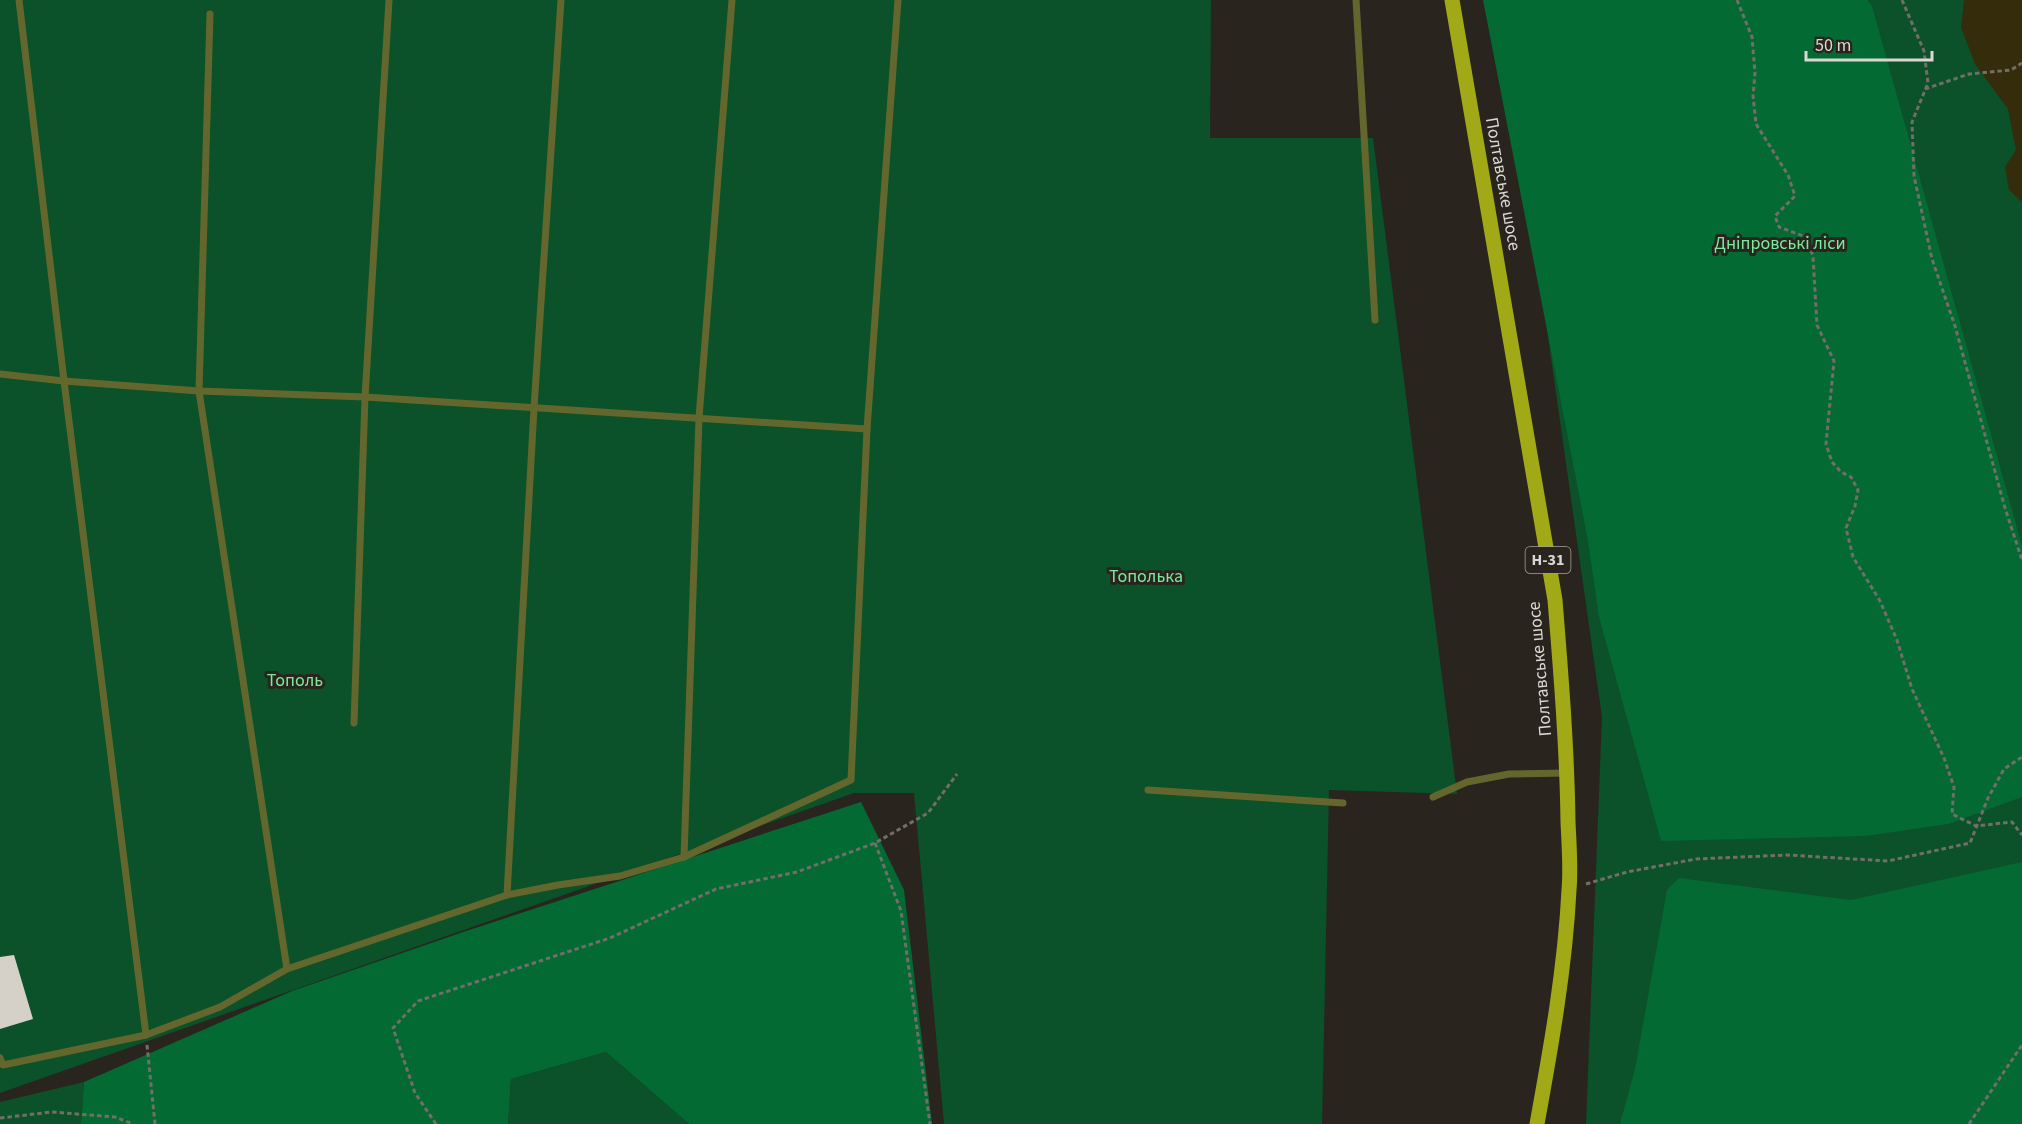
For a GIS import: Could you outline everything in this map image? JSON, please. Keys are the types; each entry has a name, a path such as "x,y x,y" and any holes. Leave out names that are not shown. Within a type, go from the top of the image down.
{"main road":[{"name":"Полтавське шосе","path":"1452,0 1555,600 1563,687 1568,773 1570,889 1556,1015 1537,1124"}],"lane":[{"path":"19,0 146,1035"},
{"path":"354,723 365,397 388,0"},
{"path":"507,895 534,408 561,0"},
{"path":"684,857 699,418 732,0"},
{"path":"0,1058 3,1065 146,1035 220,1007 287,969 507,895 620,876 684,857 852,780 867,429 898,0"},
{"path":"1356,0 1374,320"},
{"path":"210,14 199,391 287,969"},
{"path":"0,374 199,391 365,397 867,429"},
{"path":"1433,796 1467,782 1509,774 1568,773"},
{"path":"1148,790 1343,802"}],"path":[{"path":"1737,0 1752,37 1756,124 1788,175 1795,196 1775,216 1779,227 1806,237 1813,256 1817,325 1834,362 1826,444 1832,462 1841,472 1851,477 1858,490 1855,506 1846,528 1853,557 1880,601 1897,640 1912,688 1944,758 1954,787 1952,814 1976,826 2012,822 2022,835"},
{"path":"1902,0 1924,51 1928,82 1912,122 1914,176 1932,259 1955,326 2005,508 2022,560"},
{"path":"1925,89 1969,74 2011,70 2022,63"},
{"path":"1570,889 1627,872 1696,859 1787,855 1888,861 1970,843 1988,798 2004,769 2022,757"},
{"path":"436,1124 415,1093 393,1028 418,1001 610,938 716,889 797,872 875,843 928,813 957,774"},
{"path":"875,843 901,911 930,1124"},
{"path":"146,1035 155,1124"},
{"path":"1969,1124 2022,1045"},
{"path":"0,1119 52,1112 115,1117 133,1124"}],"green space":[{"path":"0,0 1211,0 1210,138 1373,138 1457,794 1329,790 1322,1124 944,1124 914,793 854,793 0,1093"},
{"name":"Дніпровські ліси","path":"1483,0 1867,0 1872,6 2022,546 2022,797 1948,824 1866,836 1661,841 1599,617 1588,541"},
{"name":"Дніпровські ліси","path":"1496,0 2022,0 2022,1124 1586,1124 1602,717 1534,238"},
{"path":"861,802 904,890 932,1124 689,1124 606,1052 511,1079 508,1124 81,1124 84,1082 292,991 466,931"},
{"path":"2022,862 2022,1124 1620,1124 1635,1069 1667,890 1679,878 1851,900"},
{"path":"606,1052 689,1124 508,1124 511,1079"},
{"path":"84,1082 81,1124 0,1124 0,1102"}],"sand":[{"path":"1964,0 2022,0 2022,202 2009,190 2005,167 2016,150 2008,109 1975,64 1961,27"}],"building":[{"path":"14,955 33,1019 0,1029 0,957"}],"park label":[{"name":"Тополька","path":"1146,576"},
{"name":"Тополь","path":"295,680"}]}
